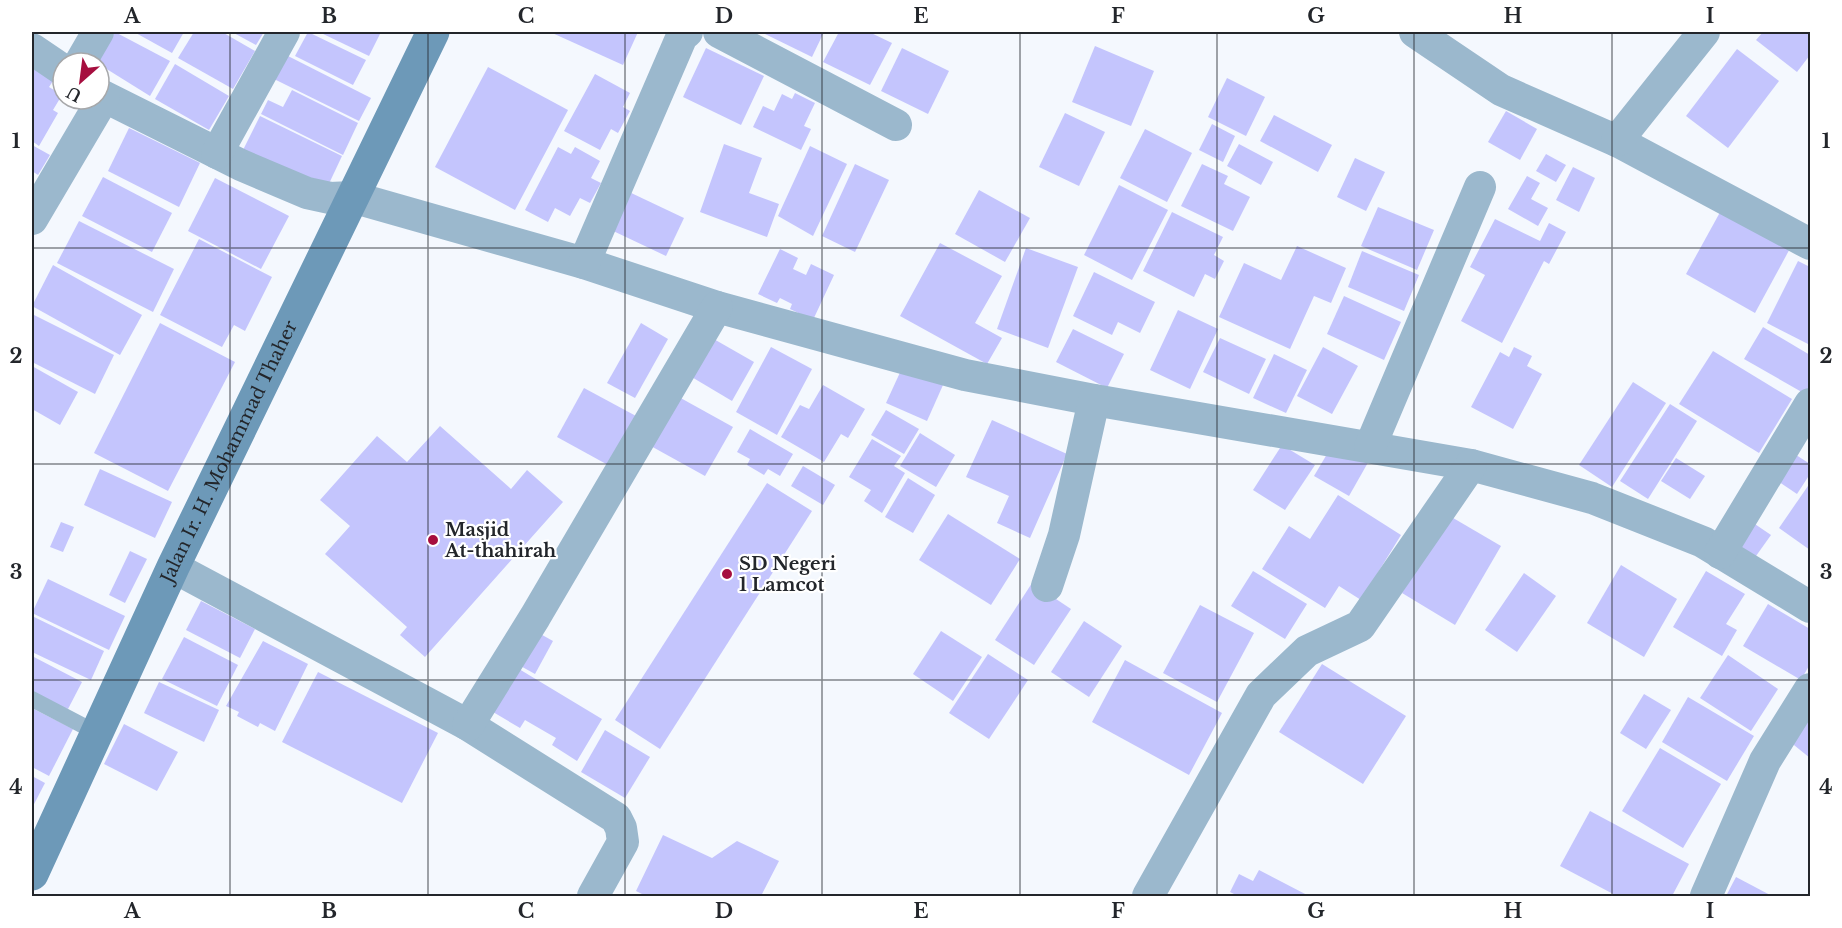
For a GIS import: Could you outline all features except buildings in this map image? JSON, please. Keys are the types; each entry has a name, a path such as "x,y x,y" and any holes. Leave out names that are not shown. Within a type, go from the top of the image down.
{"main road":[{"name":"Jalan Ir. H. Mohammad Thaher","path":"32,874 173,567 433,32"}],"street":[{"path":"87,51 98,32"},
{"path":"217,153 284,32"},
{"path":"584,263 682,36 687,32"},
{"path":"719,32 896,125"},
{"path":"1414,32 1502,90 1617,141 1810,244"},
{"path":"1617,141 1704,32"},
{"path":"32,49 51,62"},
{"path":"111,101 217,153 307,193 330,198 352,197 584,263 717,307 965,375 1094,400 1471,465 1592,498 1703,542 1810,607"},
{"path":"32,219 93,111"},
{"path":"1370,447 1480,187"},
{"path":"468,725 536,617 717,307"},
{"path":"1047,586 1064,535 1094,400"},
{"path":"1720,553 1810,404"},
{"path":"1148,897 1262,695 1307,651 1360,626 1471,465"},
{"path":"173,567 468,725 616,818 621,828 623,842 593,897"},
{"path":"1707,897 1764,761 1810,689"}],"lane":[{"path":"32,699 97,733"}],"place":[{"name":"Masjid At-thahirah","path":"433,540"},
{"name":"SD Negeri 1 Lamcot","path":"727,574"}]}
